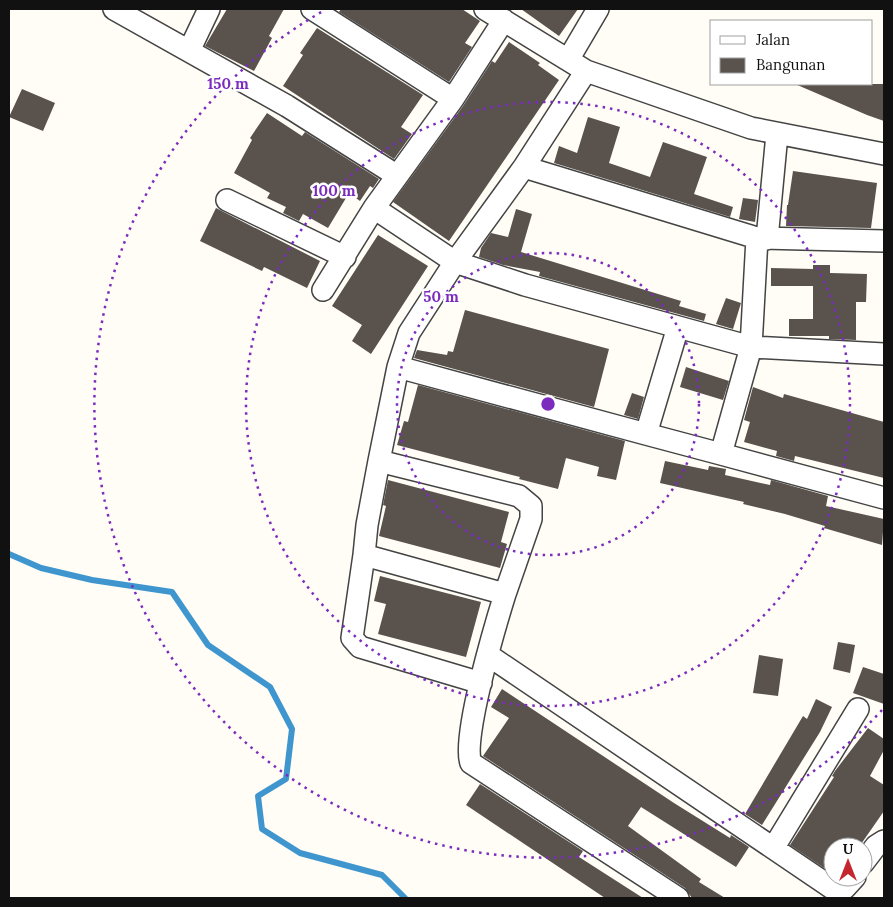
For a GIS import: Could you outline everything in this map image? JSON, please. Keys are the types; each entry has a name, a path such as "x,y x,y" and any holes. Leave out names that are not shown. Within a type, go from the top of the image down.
{"street":[{"path":"114,9 287,106 396,174"},
{"path":"189,51 209,9"},
{"path":"312,9 453,99"},
{"path":"481,683 360,647 353,642 367,526 398,367 402,352 415,322 455,262 524,167 577,66 598,9"},
{"path":"324,290 396,174 453,99 493,12 577,66 751,128 884,154"},
{"path":"721,454 751,348 762,238 777,134"},
{"path":"524,167 762,238 884,241"},
{"path":"227,200 345,257"},
{"path":"374,208 455,262 525,285 751,348 884,354"},
{"path":"646,434 678,327"},
{"path":"398,367 884,498"},
{"path":"379,461 519,496 531,506 531,519 505,594 481,683 468,746 469,759 474,767 678,898"},
{"path":"364,554 505,594"},
{"path":"488,655 823,882"},
{"path":"774,847 858,709"},
{"path":"873,850 884,841"},
{"path":"831,887 835,890 846,887"}],"building":[{"path":"227,9 284,9 269,36 272,38 254,71 205,46"},
{"path":"341,9 462,9 480,21 465,43 472,47 449,82 339,12"},
{"path":"521,9 578,9 559,36"},
{"path":"317,28 423,95 401,127 412,134 394,159 283,86 303,55 300,53"},
{"path":"509,42 540,63 538,65 559,80 449,241 393,202 463,106 492,61 495,63"},
{"path":"884,84 884,121 797,85"},
{"path":"22,89 55,103 43,131 9,117"},
{"path":"267,113 302,136 305,132 379,179 373,188 370,186 360,201 349,193 328,228 303,214 299,221 283,213 286,207 267,198 270,193 234,173 252,140 250,138"},
{"path":"588,117 620,127 609,163 650,177 663,142 707,157 694,194 733,207 730,217 554,163 559,146 577,153"},
{"path":"793,171 877,183 871,228 786,226 787,205"},
{"path":"743,198 758,200 755,222 739,219"},
{"path":"216,208 320,261 307,288 264,267 262,271 200,241"},
{"path":"516,209 532,214 521,252 681,301 679,306 706,314 704,321 539,276 540,272 503,265 479,257 481,248 491,233 508,237"},
{"path":"378,235 428,266 371,354 352,341 362,325 332,306"},
{"path":"813,265 830,265 830,273 867,274 866,302 856,302 856,340 829,339 829,336 789,336 789,319 813,319 813,286 771,286 771,268 813,269"},
{"path":"726,298 741,303 733,329 716,324"},
{"path":"465,310 609,349 594,407 414,358 417,350 447,355 448,351 453,352"},
{"path":"686,367 729,381 723,400 680,387"},
{"path":"418,385 625,441 616,480 597,476 599,467 566,458 558,489 519,479 520,477 397,445 404,421 408,422"},
{"path":"753,387 783,398 784,394 884,422 884,478 795,456 794,461 776,456 777,451 744,442 750,422 744,420"},
{"path":"632,393 644,397 638,419 624,415"},
{"path":"665,461 708,470 709,466 726,469 725,475 770,485 771,480 828,496 826,506 884,519 882,545 785,514 743,504 744,502 660,483"},
{"path":"388,480 509,512 501,542 507,544 500,568 379,536 386,506 383,505"},
{"path":"380,576 481,602 466,657 378,634 386,604 374,601"},
{"path":"838,642 855,645 850,673 833,669"},
{"path":"759,655 783,659 778,696 753,693"},
{"path":"863,667 884,674 884,704 853,693"},
{"path":"502,689 674,803 730,838 731,835 749,847 736,867 641,807 628,826 701,879 699,882 725,898 692,898 685,888 483,756 509,718 491,707"},
{"path":"816,699 832,707 820,732 762,825 745,814 803,716 807,719"},
{"path":"868,728 884,739 884,750 870,776 884,785 884,811 866,837 823,837 823,867 790,845 834,777 832,776"},
{"path":"480,784 583,851 579,857 643,898 605,898 466,805"}],"waterway":[{"path":"9,554 41,568 92,580 172,592 208,645 270,687 292,729 286,779 258,796 262,829 300,853 382,875 405,898"}]}
